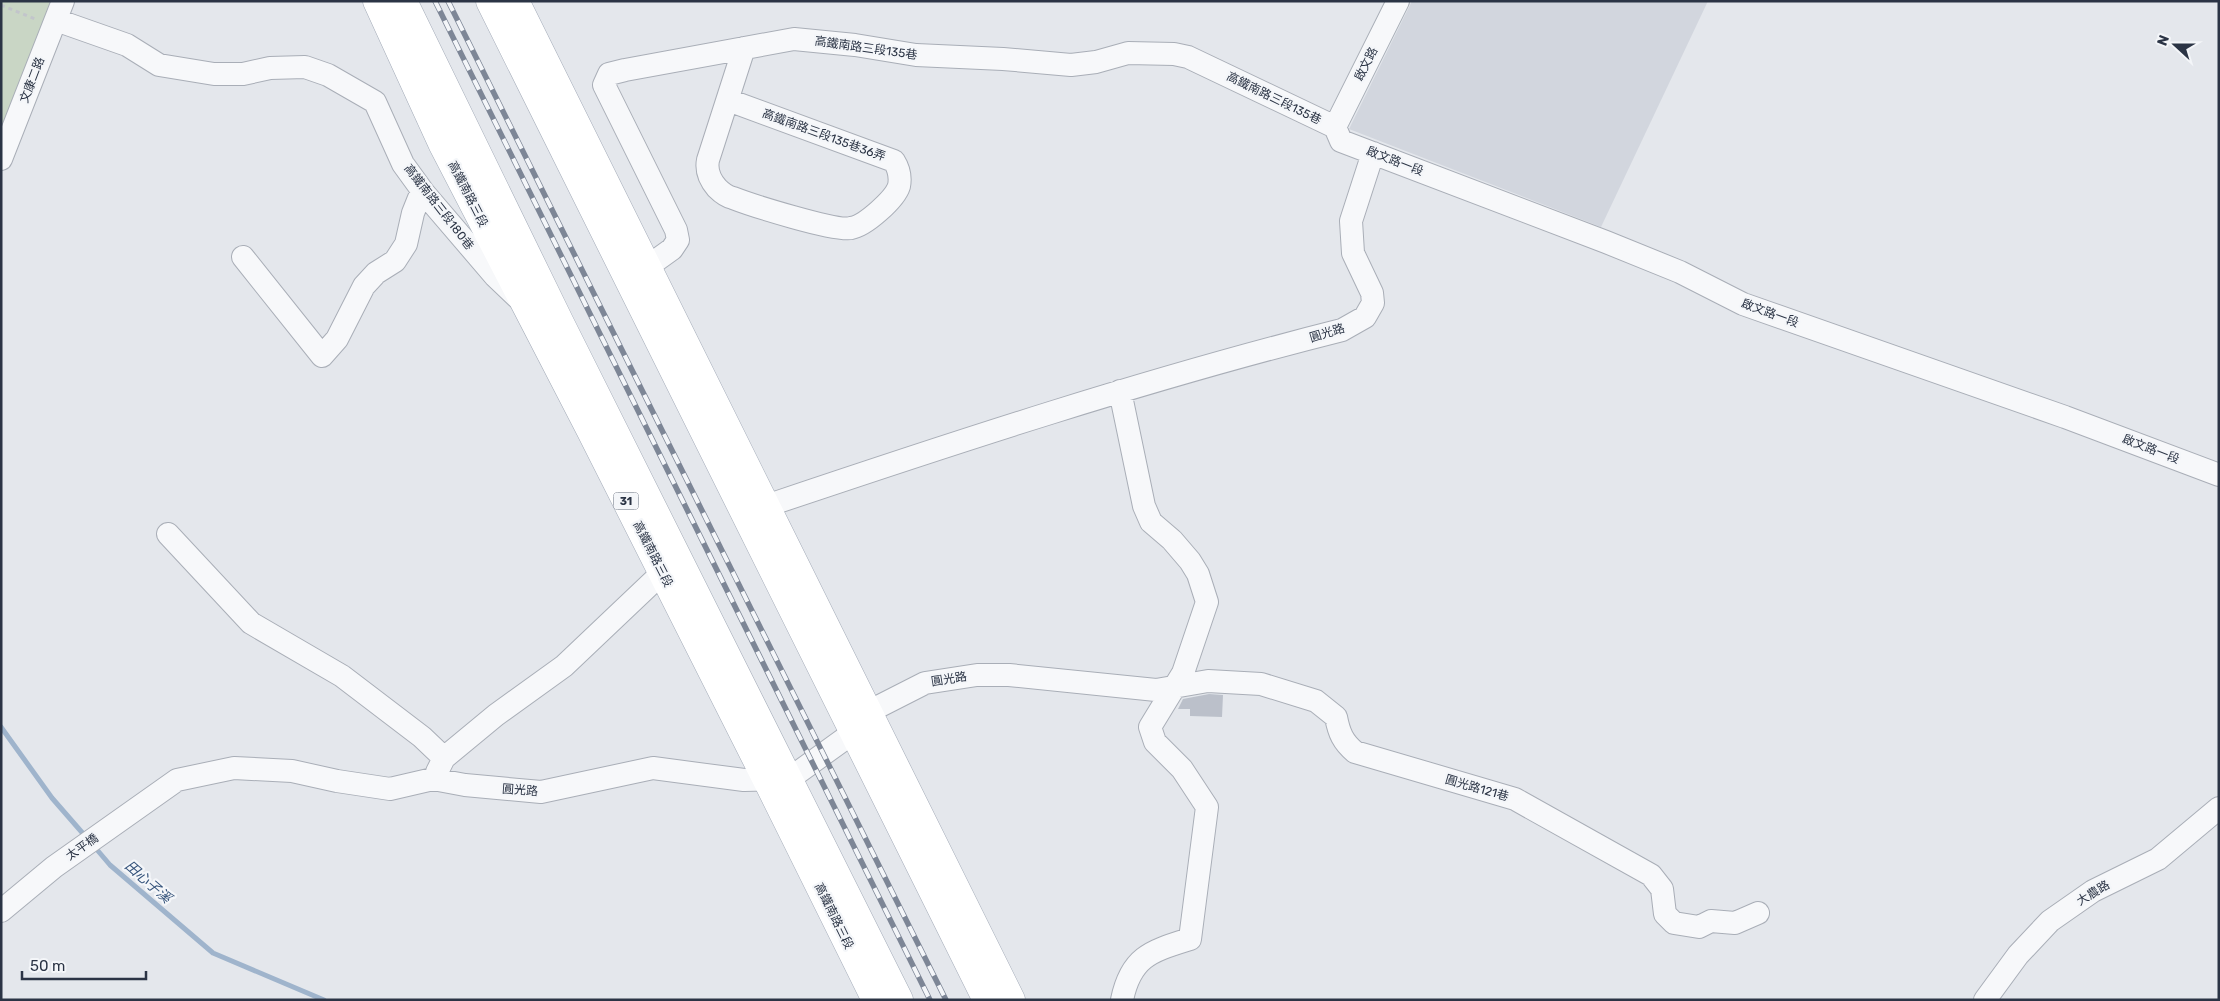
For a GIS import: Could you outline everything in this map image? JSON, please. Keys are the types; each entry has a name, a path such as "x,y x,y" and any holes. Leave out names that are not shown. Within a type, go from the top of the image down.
{"main road":[{"name":"高鐵南路三段","path":"377,1 442,143 662,573 899,1000"},
{"name":"高鐵南路三段","path":"403,1 559,321 778,779 876,1000"},
{"path":"490,1 666,354 1011,1000"},
{"path":"515,1 766,506 987,1000"},
{"path":"647,267 666,354"},
{"path":"559,321 591,431"}],"street":[{"name":"啟文路","path":"1335,127 1398,1"},
{"name":"高鐵南路三段180巷","path":"51,13 127,46 158,65 214,74 243,74 270,68 305,67 328,75 375,102 403,164 424,193 495,276 527,306"},
{"name":"文康二路","path":"1,159 51,13"},
{"name":"高鐵南路三段135巷","path":"647,267 672,249 678,240 676,230 604,85 609,74 794,39 916,55 1003,59 1071,65 1096,62 1128,54 1174,54 1188,56 1335,127"},
{"name":"高鐵南路三段135巷36弄","path":"728,100 894,161 900,172 898,187 888,202 871,217 851,228 826,226 731,198 717,188 706,169 744,48"},
{"name":"啟文路一段","path":"1335,127 1341,141 1680,272 1743,304 2065,417 2219,475"},
{"name":"圓光路","path":"766,506 1006,426 1120,391 1232,358 1342,330 1365,317 1373,303 1372,293 1353,253 1351,221 1373,153"},
{"path":"243,258 322,356 337,339 364,286 376,273 395,261 406,244 412,213 419,198 424,193"},
{"path":"1120,391 1144,506 1151,522 1172,540 1190,561 1198,574 1207,602 1189,660 1150,728 1155,742 1182,769 1207,808 1190,939 1153,951 1146,957 1133,971 1125,986 1122,1000"},
{"path":"168,534 251,623 342,676 422,737 444,758"},
{"path":"434,779 444,758 496,715 564,666 662,573"},
{"name":"圓光路","path":"110,828 176,780 234,768 292,770 337,781 390,789 434,779 465,785 541,792 653,768 744,780 778,779 861,722 925,683 977,675 1009,675 1156,690 1174,686"},
{"name":"圓光路121巷","path":"1174,686 1208,681 1261,684 1316,701 1336,718 1338,732 1345,744 1356,752 1515,799 1651,875 1662,889 1665,914 1674,923 1699,927 1711,921 1735,923 1758,913"},
{"name":"大農路","path":"1986,1000 2018,955 2050,921 2093,891 2158,859 2219,808"},
{"name":"太平橋","path":"1,911 54,867 110,828"}],"path":[{"path":"1,5 51,13"}],"shaded area":[{"path":"1412,1 1708,1 1601,227 1349,129"}],"green space":[{"path":"1,1 55,1 1,134"}],"building":[{"path":"1209,694 1223,695 1222,717 1190,716 1190,709 1178,709 1183,699"}],"waterway":[{"name":"田心子溪","path":"1,727 52,798 86,837"},
{"name":"田心子溪","path":"93,845 110,865 213,953 324,1000"}],"railway":[{"path":"435,1 930,1000"},
{"path":"448,1 946,1000"}]}
